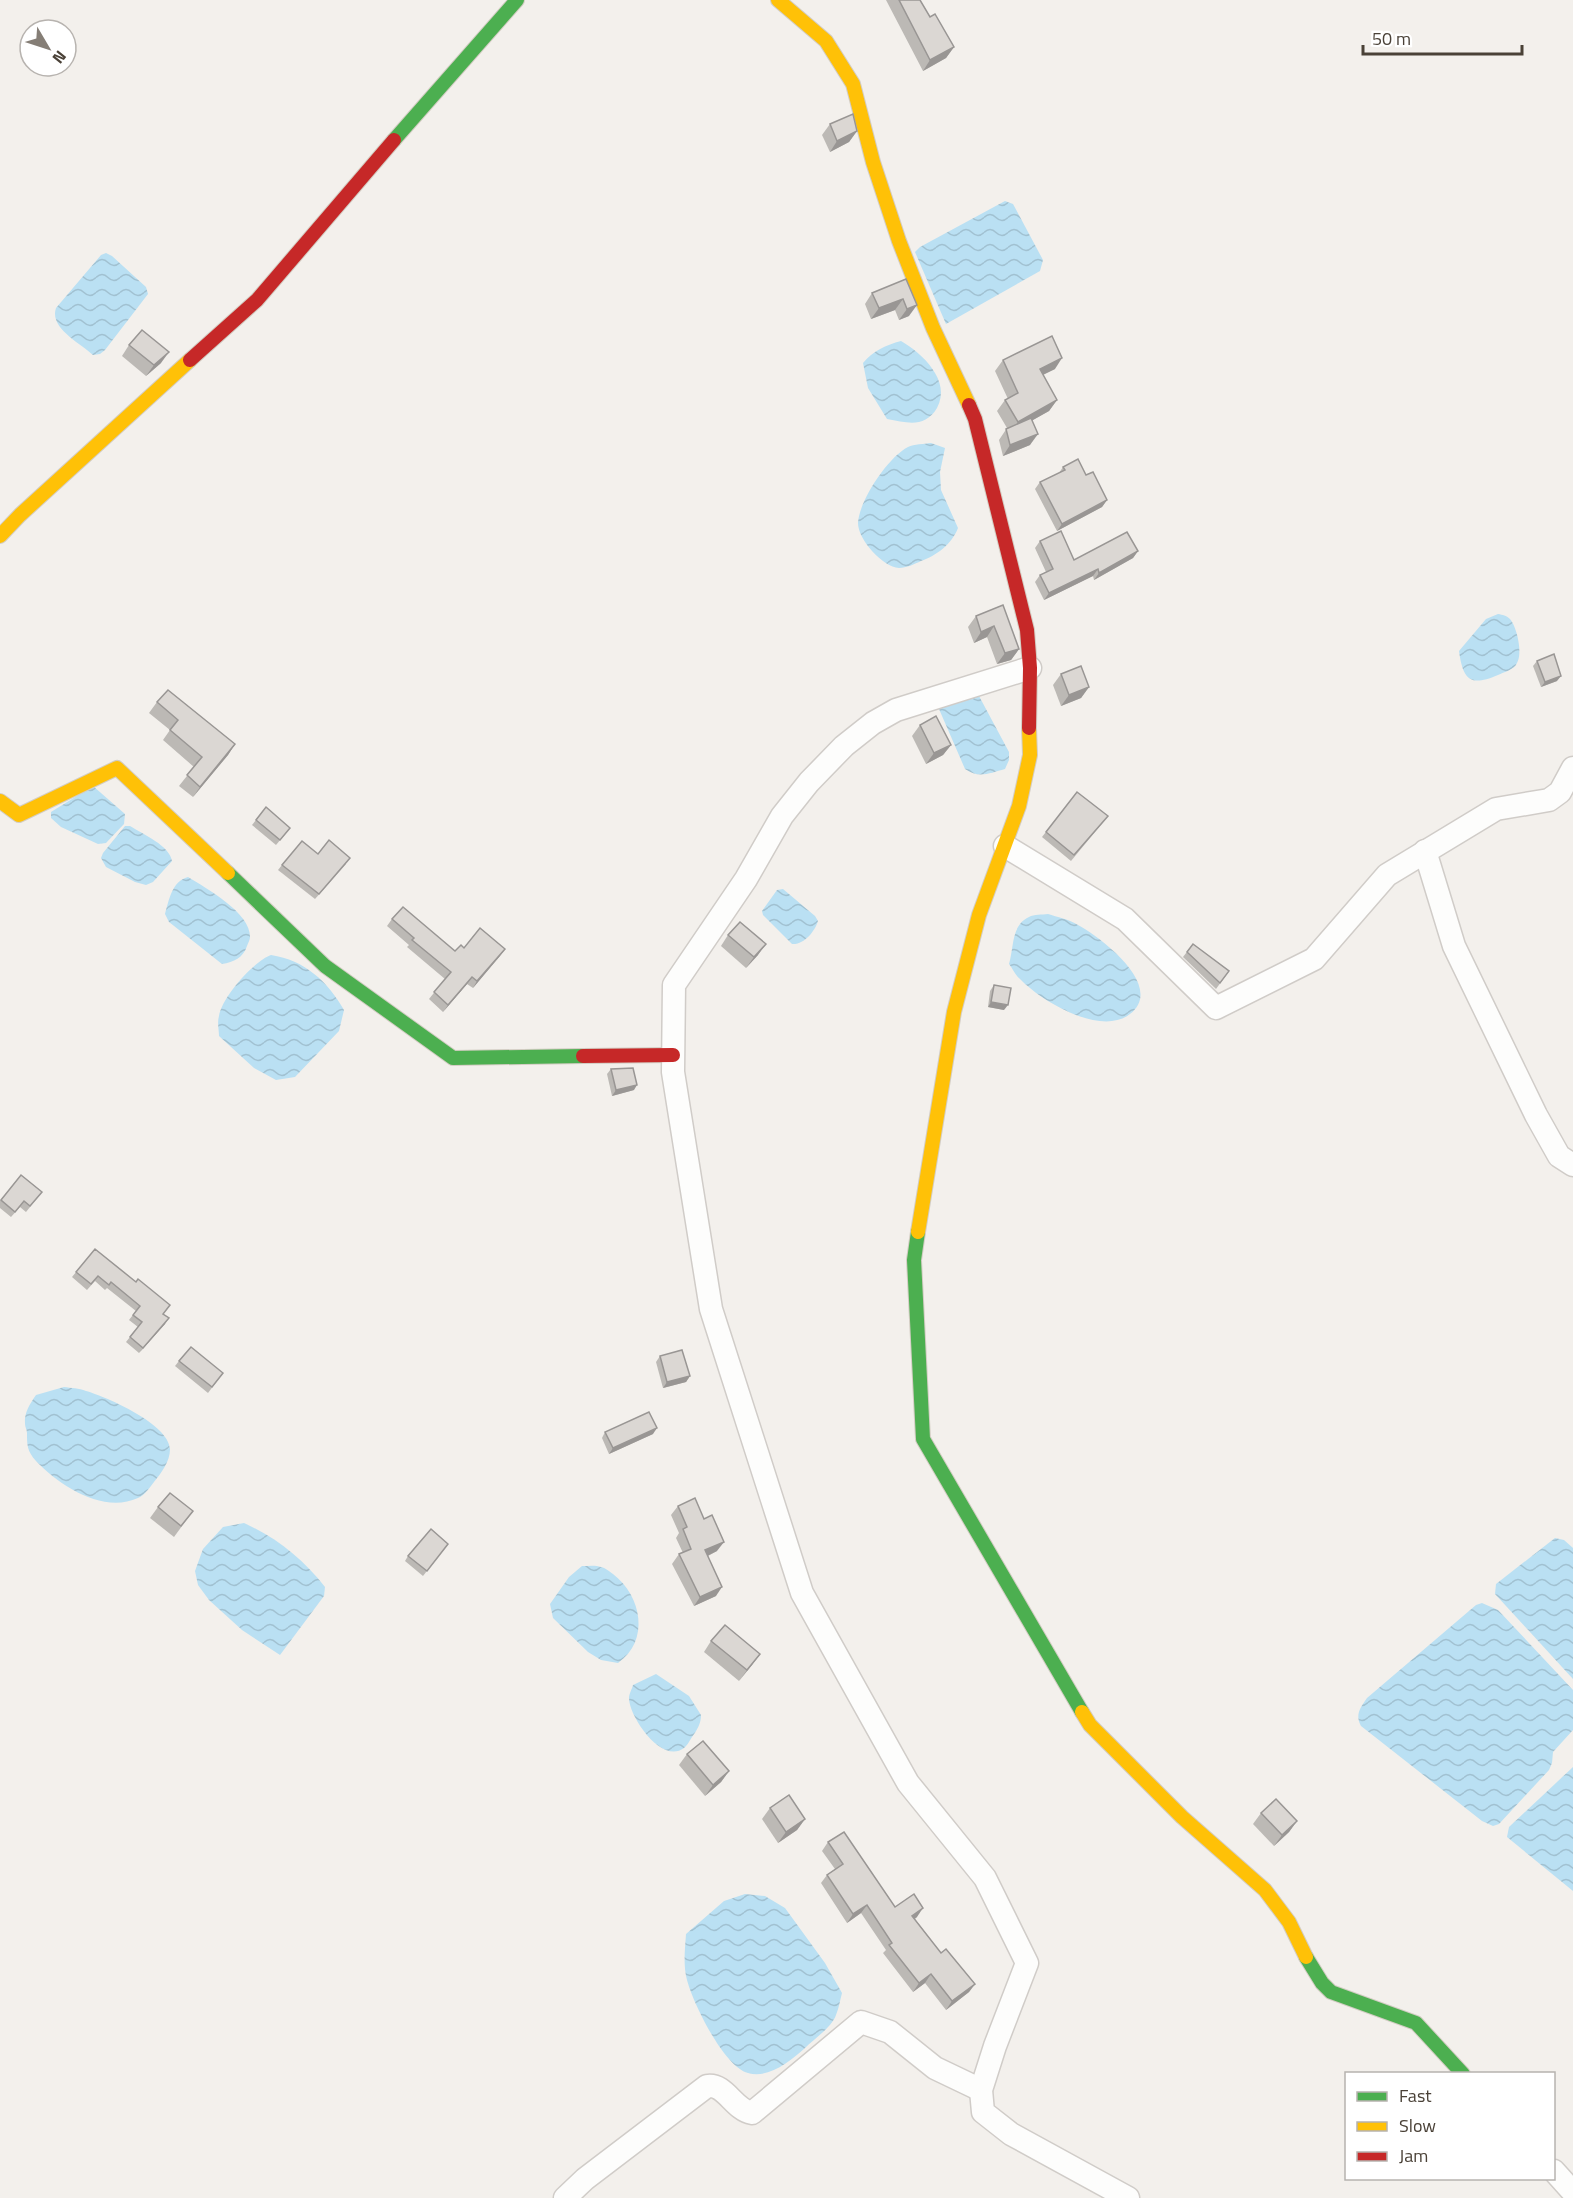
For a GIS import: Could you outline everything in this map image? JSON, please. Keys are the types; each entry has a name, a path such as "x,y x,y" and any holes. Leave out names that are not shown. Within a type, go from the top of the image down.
{"street":[{"path":"0,536 20,515 257,300 460,63 517,0"},
{"path":"778,0 826,41 853,84 873,162 899,241 933,328 975,419 1027,630 1030,668 1030,755 1019,806 979,915 954,1012 914,1260 923,1439 1090,1725 1182,1817 1265,1890 1289,1922 1305,1956 1322,1983 1331,1992 1416,2023 1462,2072"},
{"path":"1030,668 896,710 873,723 844,746 809,782 782,816 747,879 674,985 673,1072 711,1309 802,1593 908,1783 985,1878 1027,1963 995,2046 981,2090 983,2112 1011,2134 1128,2198"},
{"path":"0,801 19,815 117,768 325,966 453,1058 673,1056"},
{"path":"1005,846 1125,919 1216,1008 1314,959 1387,875 1496,809 1549,800 1560,792 1573,768"},
{"path":"1425,851 1454,945 1536,1115 1559,1155 1573,1165"},
{"path":"566,2198 585,2179 707,2086 719,2088 742,2110 752,2113 861,2022 890,2032 935,2068 981,2090"},
{"path":"1555,2172 1572,2191"}],"water":[{"path":"1005,201 1013,204 1043,260 1040,271 946,324 915,252 920,247"},
{"path":"106,253 146,287 148,294 105,350 93,355 61,328 55,315 56,308 101,255"},
{"path":"901,341 926,360 938,378 941,388 941,398 937,408 927,419 921,421 909,423 887,419 868,388 863,363 880,349"},
{"path":"931,443 945,448 940,472 941,490 958,528 943,549 907,567 899,568 879,558 867,544 859,530 860,514 863,503 876,481 900,452 908,447"},
{"path":"1498,614 1509,618 1513,623 1519,647 1519,659 1511,669 1488,679 1474,680 1466,675 1459,651 1486,619"},
{"path":"979,696 1009,752 1009,760 1005,769 975,774 965,769 939,705"},
{"path":"93,786 125,814 124,824 106,843 98,844 61,827 51,818 51,812"},
{"path":"125,826 130,826 155,841 166,850 172,861 153,882 146,885 106,867 101,858"},
{"path":"188,877 226,902 243,919 250,938 243,954 237,959 222,964 169,922 165,914 172,892 178,882"},
{"path":"783,889 818,921 808,937 796,944 792,944 763,915 762,911 777,890"},
{"path":"1048,914 1071,921 1088,931 1126,963 1140,990 1139,1003 1130,1014 1118,1020 1088,1019 1056,1006 1017,976 1009,964 1014,937 1019,925 1029,917"},
{"path":"271,955 305,967 331,990 344,1010 339,1031 295,1077 276,1080 254,1068 219,1036 218,1023 221,1008 232,990 256,964"},
{"path":"64,1387 83,1390 122,1405 149,1421 167,1440 170,1454 167,1463 141,1497 125,1502 111,1502 83,1495 57,1480 33,1457 28,1448 25,1425 28,1408 36,1395"},
{"path":"244,1523 289,1550 325,1587 324,1596 280,1655 242,1630 209,1600 198,1585 195,1571 203,1549 223,1527"},
{"path":"1555,1538 1564,1540 1573,1548 1573,1679 1495,1594 1496,1584"},
{"path":"582,1566 605,1568 623,1583 636,1606 638,1631 635,1643 618,1663 601,1660 588,1652 553,1618 550,1604 569,1577"},
{"path":"1482,1603 1498,1610 1573,1690 1573,1730 1553,1752 1549,1770 1499,1824 1493,1826 1482,1821 1361,1726 1358,1718 1360,1708 1367,1698 1476,1605"},
{"path":"656,1674 689,1696 701,1715 698,1727 687,1744 675,1752 657,1745 648,1736 630,1706 629,1696 633,1685"},
{"path":"1573,1767 1573,1891 1507,1837 1509,1827"},
{"path":"745,1894 765,1896 785,1908 825,1963 842,1993 834,2019 822,2033 779,2068 756,2074 739,2068 729,2059 711,2033 690,1990 685,1963 686,1934 724,1901"}],"building":[{"path":"899,0 920,0 930,17 935,14 954,47 930,60"},
{"path":"853,114 857,131 837,141 830,124"},
{"path":"906,279 917,305 907,309 903,299 879,308 872,293"},
{"path":"142,330 169,352 154,365 129,345"},
{"path":"1052,336 1062,358 1040,369 1057,400 1018,422 1005,400 1018,393 1003,360"},
{"path":"1031,418 1038,434 1010,445 1006,429"},
{"path":"1078,459 1086,475 1093,472 1107,500 1062,524 1040,482 1065,470 1063,467"},
{"path":"1061,531 1074,560 1127,532 1138,551 1099,573 1098,569 1049,593 1040,575 1053,569 1040,541"},
{"path":"1003,605 1019,649 1005,653 994,626 981,632 976,616"},
{"path":"1554,654 1561,676 1545,682 1537,661"},
{"path":"1081,666 1089,687 1069,695 1061,674"},
{"path":"168,690 235,744 200,787 187,775 202,757 170,730 178,720 157,702"},
{"path":"936,716 951,745 934,753 920,725"},
{"path":"1077,792 1108,816 1074,855 1046,832"},
{"path":"266,807 290,828 280,840 256,820"},
{"path":"329,840 350,858 319,894 282,865 302,841 318,854"},
{"path":"403,907 455,951 461,945 464,948 480,928 505,949 477,981 472,977 448,1005 434,992 451,972 412,940 414,938 392,919"},
{"path":"740,922 766,944 754,957 728,935"},
{"path":"1193,944 1229,971 1220,983 1187,952"},
{"path":"994,985 1011,988 1008,1005 991,1002"},
{"path":"633,1068 637,1085 616,1090 611,1069"},
{"path":"21,1175 42,1192 30,1206 24,1201 15,1212 1,1200"},
{"path":"95,1249 136,1282 138,1279 170,1305 163,1314 169,1318 143,1348 130,1337 142,1322 133,1315 140,1306 111,1282 109,1285 98,1276 91,1284 76,1272"},
{"path":"191,1347 223,1373 212,1387 179,1361"},
{"path":"682,1350 690,1376 667,1382 660,1356"},
{"path":"649,1412 657,1428 613,1448 605,1432"},
{"path":"170,1493 193,1511 181,1526 158,1507"},
{"path":"695,1498 704,1519 712,1515 724,1542 705,1550 722,1587 700,1597 679,1554 691,1549 683,1529 687,1527 678,1506"},
{"path":"431,1529 448,1544 427,1571 408,1556"},
{"path":"725,1625 760,1654 747,1670 711,1641"},
{"path":"703,1741 729,1771 713,1785 687,1754"},
{"path":"789,1795 805,1819 786,1832 770,1808"},
{"path":"1276,1799 1297,1821 1282,1835 1261,1813"},
{"path":"844,1832 895,1907 914,1894 923,1908 912,1916 941,1953 946,1949 975,1984 952,2001 931,1974 919,1983 889,1945 892,1943 867,1905 853,1914 827,1875 843,1864 828,1842"}],"traffic: fast":[{"path":"394,140 517,0"},
{"path":"228,873 325,966 453,1058 583,1056"},
{"path":"918,1232 914,1260 923,1439 1082,1712"},
{"path":"1306,1957 1322,1983 1331,1992 1416,2023 1461,2072"}],"traffic: slow":[{"path":"778,0 826,41 853,84 873,162 899,241 933,328 969,405"},
{"path":"0,536 20,515 190,360"},
{"path":"918,1232 954,1012 979,915 1019,806 1030,755 1029,728"},
{"path":"0,801 19,815 117,768 228,873"},
{"path":"1082,1712 1090,1725 1182,1817 1265,1890 1289,1922 1306,1957"}],"traffic: jam":[{"path":"190,360 257,300 394,140"},
{"path":"969,405 975,419 1027,630 1030,668 1029,728"},
{"path":"583,1056 673,1055"}]}
